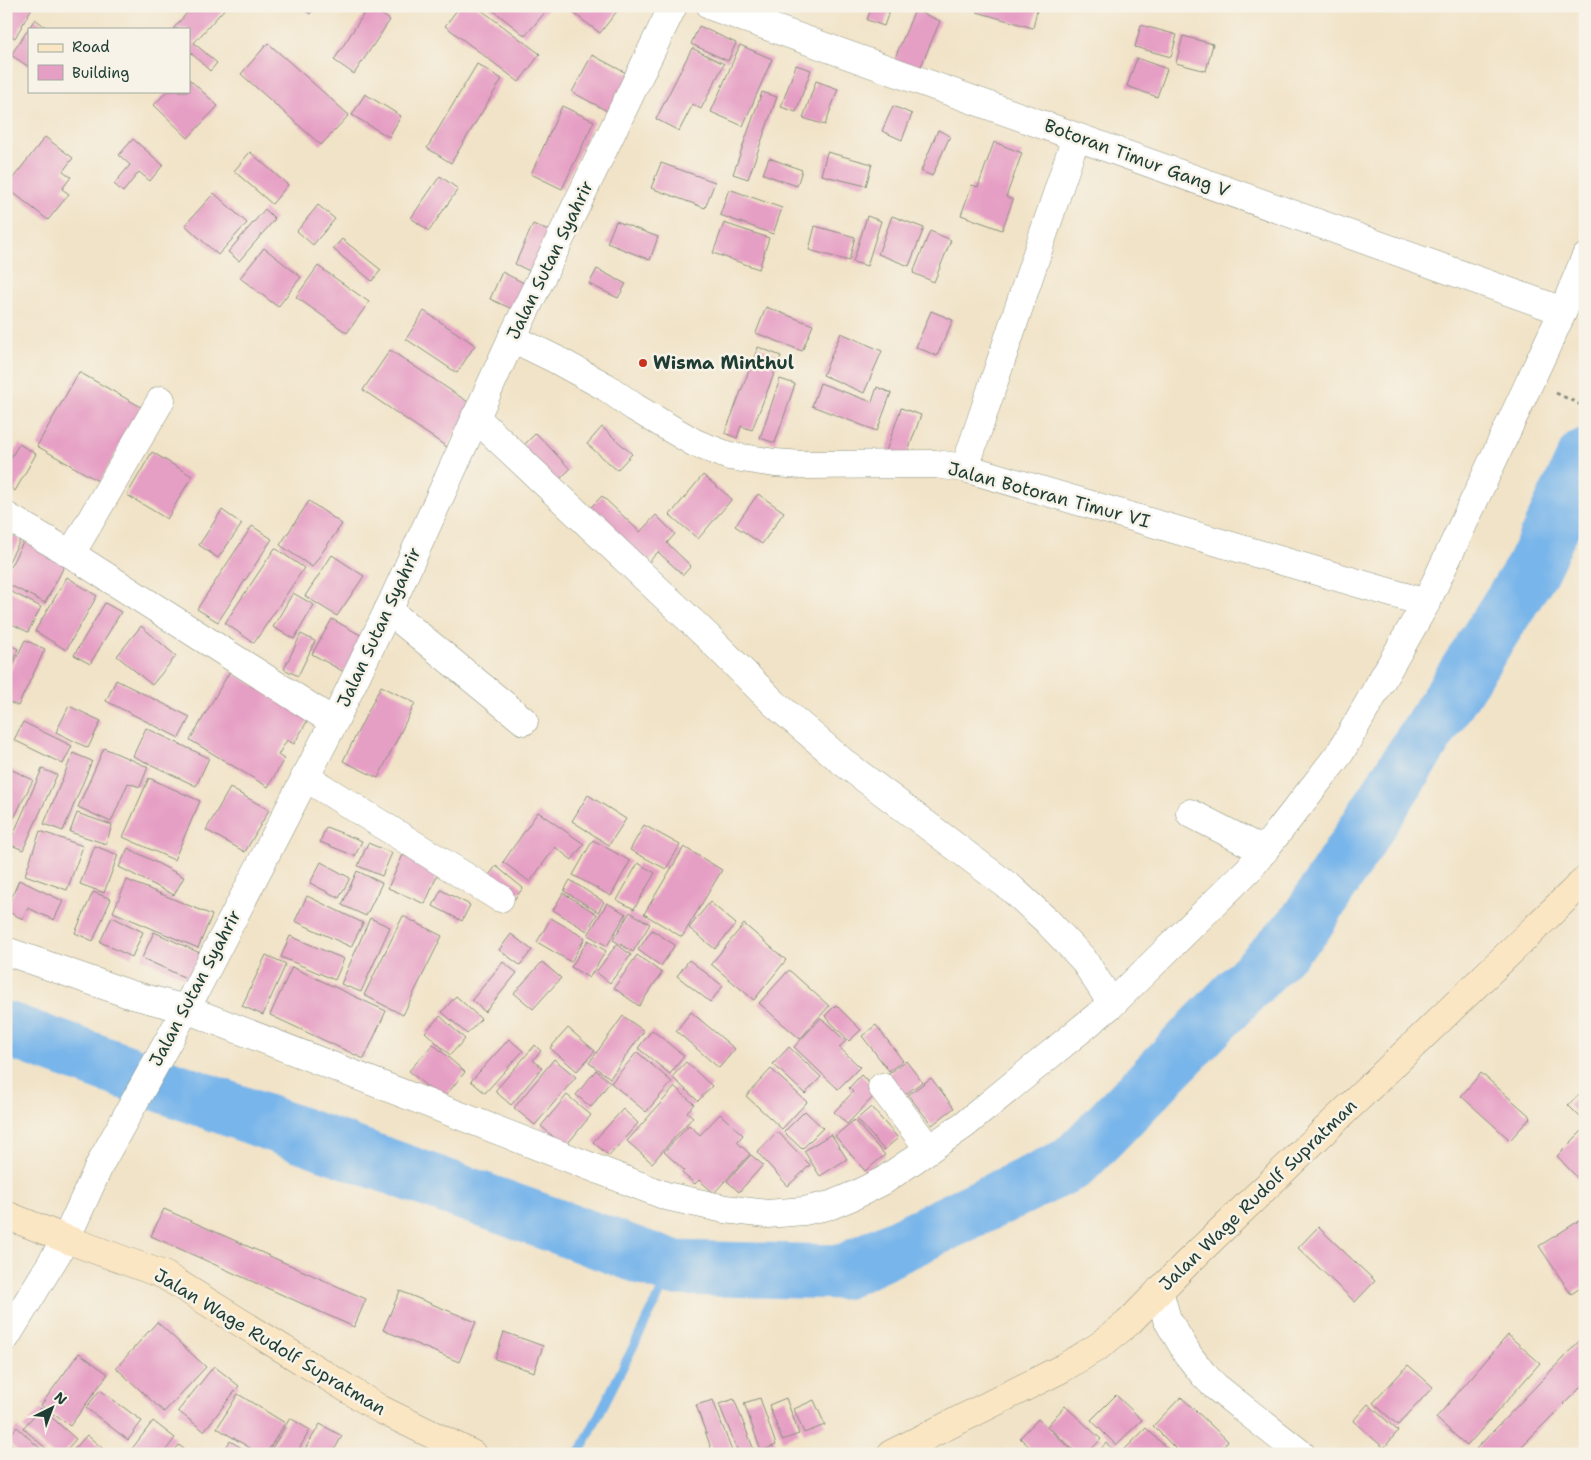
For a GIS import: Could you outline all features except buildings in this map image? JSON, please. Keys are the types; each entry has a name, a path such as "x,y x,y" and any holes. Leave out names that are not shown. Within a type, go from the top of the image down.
{"main road":[{"name":"Jalan Wage Rudolf Supratman","path":"897,1453 1063,1368 1092,1350 1128,1322 1585,880"},
{"name":"Jalan Wage Rudolf Supratman","path":"6,1215 164,1275 380,1409 472,1454"}],"street":[{"name":"Jalan Sutan Syahrir","path":"6,1337 66,1239 114,1137 183,1014 334,722 388,610 512,338 673,6"},
{"name":"Botoran Timur Gang V","path":"711,6 1563,311"},
{"path":"965,468 1076,137"},
{"path":"6,951 183,1014 666,1196 724,1209 766,1214 804,1211 831,1205 855,1195 883,1181 964,1125 1112,1004 1250,868 1340,754 1426,603 1563,311 1585,258"},
{"name":"Jalan Botoran Timur VI","path":"512,338 606,387 634,407 695,443 729,456 784,464 935,464 965,468 1426,603"},
{"path":"71,554 161,400"},
{"path":"475,417 700,630 774,703 843,762 1012,889 1047,921 1083,959 1112,1004"},
{"path":"6,516 71,554 334,722"},
{"path":"388,610 524,721"},
{"path":"305,777 500,898"},
{"path":"1190,813 1264,851"},
{"path":"882,1087 929,1149"},
{"path":"1159,1291 1167,1319 1202,1374 1301,1454"}],"path":[{"path":"1569,399 1585,407"}],"waterway":[{"path":"6,1029 673,1268 843,1272 1073,1163 1304,926 1532,569 1585,456"},
{"path":"579,1454 673,1268"}],"place":[{"name":"Wisma Minthul","path":"643,363"}]}
